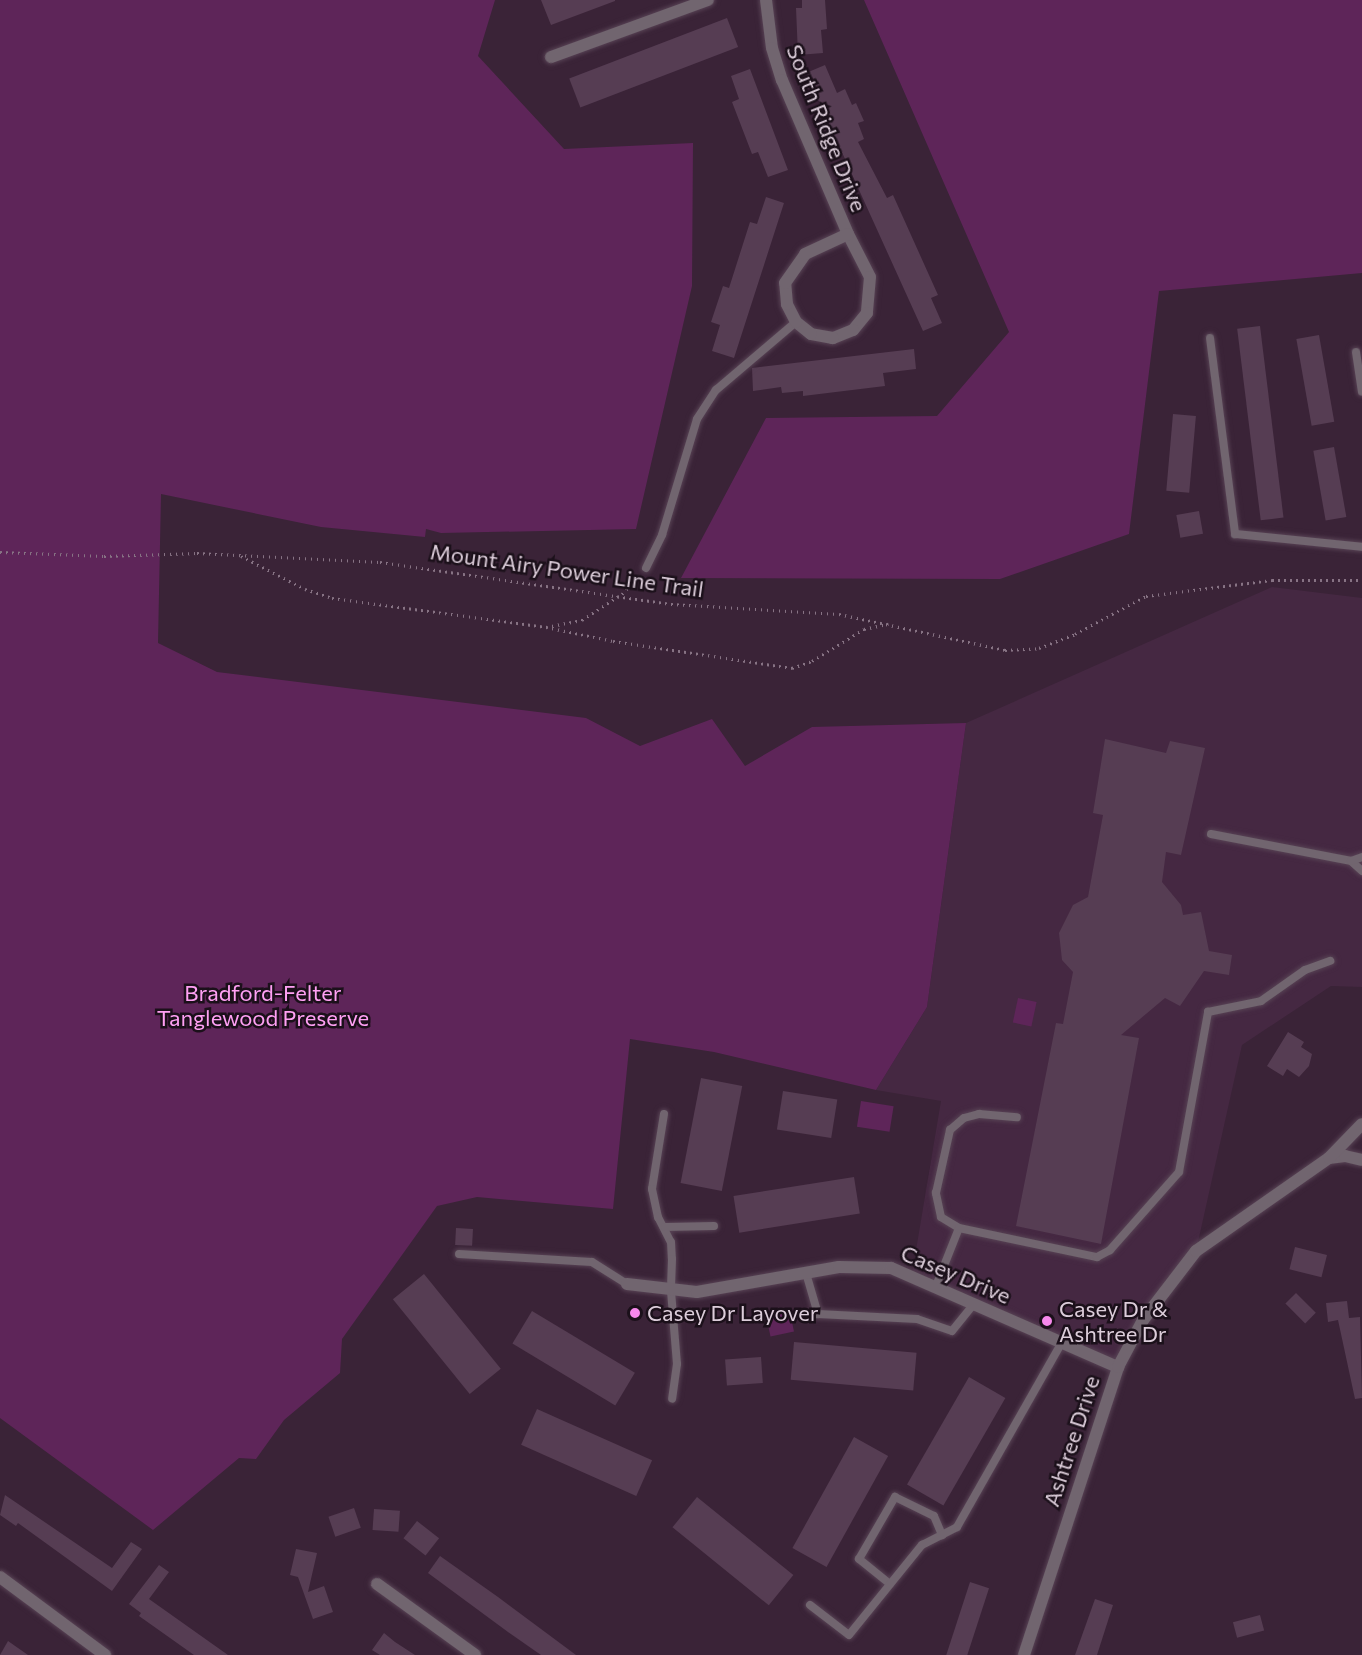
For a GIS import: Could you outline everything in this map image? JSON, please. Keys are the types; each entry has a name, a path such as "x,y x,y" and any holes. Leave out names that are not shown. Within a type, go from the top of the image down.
{"street":[{"path":"551,57 708,0"},
{"name":"South Ridge Drive","path":"766,0 772,48 782,80 848,234 870,277 867,314 853,330 833,339 812,334 796,322 788,304 785,283 793,267 805,254 848,234"},
{"name":"Ashtree Drive","path":"1024,1655 1118,1367 1143,1320 1196,1251 1231,1223 1329,1158 1362,1124"},
{"path":"1329,1158 1345,1156 1362,1160"},
{"name":"Casey Drive","path":"627,1284 670,1290 719,1290 806,1273 869,1264 891,1268 936,1286 1118,1367"},
{"path":"0,1576 105,1655"},
{"path":"377,1584 476,1655"}],"lane":[{"path":"646,568 662,535 696,419 716,390 796,322"},
{"path":"1210,338 1235,534 1362,547"},
{"path":"1356,352 1362,392"},
{"path":"1211,834 1351,861 1362,857"},
{"path":"1351,861 1362,871"},
{"path":"1017,1117 979,1114 964,1118 950,1130 936,1193 941,1217 959,1228 1097,1257 1110,1250 1179,1172 1208,1012 1261,1001 1305,970 1330,961"},
{"path":"664,1114 652,1189 658,1217 665,1227 672,1259 670,1290 677,1337 672,1399"},
{"path":"665,1227 714,1226"},
{"path":"936,1286 959,1228"},
{"path":"459,1254 592,1262 627,1284"},
{"path":"806,1273 818,1314 917,1319 952,1331 975,1303"},
{"path":"810,1605 849,1635 922,1545 957,1527 1062,1342"},
{"path":"890,1584 859,1559 895,1497 934,1516 942,1535"}],"path":[{"name":"Mount Airy Power Line Trail","path":"0,552 240,555 380,562 622,594 670,604 839,614 890,623 1005,650 1039,648 1075,634 1146,596 1272,580 1362,580"},
{"name":"Mount Airy Power Line Trail","path":"240,555 305,590 332,598 546,627 624,643 792,668 812,661 864,629 890,623"},
{"path":"546,627 582,620 622,594 646,568"}],"shaded area":[{"path":"1272,587 1362,598 1362,987 1331,986 1242,1045 1196,1251 1118,1367 912,1274 941,1101 876,1090 927,1007 966,723"}],"green space":[{"name":"Bradford-Felter Tanglewood Preserve","path":"0,0 495,0 478,56 564,149 693,143 692,286 636,529 441,533 426,529 425,537 321,527 161,494 158,643 217,672 586,718 640,746 712,719 745,766 812,727 966,723 927,1007 876,1090 714,1052 630,1039 613,1209 477,1197 437,1206 342,1339 340,1373 284,1420 256,1459 239,1458 153,1530 0,1418"},
{"path":"864,0 1362,0 1362,273 1159,291 1129,534 1000,579 681,578 766,418 937,416 1009,332"},
{"path":"1018,998 1037,1002 1031,1026 1013,1022"},
{"path":"861,1101 894,1106 890,1132 857,1127"},
{"path":"789,1308 794,1331 771,1336 766,1313"}],"building":[{"path":"541,0 615,0 615,1 551,25"},
{"path":"802,0 825,0 827,29 821,30 823,53 798,55 796,8 802,8"},
{"path":"727,18 738,47 580,108 569,79"},
{"path":"825,65 837,93 845,89 852,105 856,103 864,121 858,123 864,139 858,142 887,198 893,195 938,295 931,298 942,323 923,331 806,73"},
{"path":"750,69 788,170 768,177 758,152 752,154 732,102 739,99 731,76"},
{"path":"766,197 784,203 734,358 712,351 720,325 711,322 723,286 729,288 750,222 757,224"},
{"path":"1260,326 1284,518 1261,520 1237,329"},
{"path":"1319,335 1334,422 1312,426 1296,339"},
{"path":"914,349 916,369 883,373 885,386 803,396 803,391 782,393 781,387 753,391 752,368"},
{"path":"1173,414 1196,416 1189,493 1166,491"},
{"path":"1334,447 1346,517 1326,521 1313,451"},
{"path":"1199,511 1203,534 1180,538 1176,515"},
{"path":"1105,739 1166,753 1170,741 1205,748 1181,855 1166,852 1162,882 1181,905 1183,915 1201,912 1209,951 1232,955 1229,975 1204,971 1180,1006 1165,998 1121,1035 1139,1038 1101,1244 1016,1226 1056,1023 1063,1024 1073,972 1062,960 1059,933 1073,905 1088,897 1103,815 1093,813"},
{"path":"1288,1032 1304,1042 1301,1047 1312,1054 1309,1066 1299,1077 1287,1069 1283,1076 1267,1066"},
{"path":"701,1078 742,1086 722,1191 681,1183"},
{"path":"783,1091 837,1100 831,1138 777,1130"},
{"path":"854,1177 860,1214 739,1233 734,1196"},
{"path":"456,1228 473,1229 472,1246 455,1245"},
{"path":"1295,1247 1327,1255 1321,1277 1289,1269"},
{"path":"424,1274 501,1369 470,1394 393,1299"},
{"path":"1296,1293 1316,1313 1305,1323 1285,1304"},
{"path":"1347,1301 1349,1318 1360,1317 1362,1398 1355,1399 1338,1320 1328,1322 1326,1303"},
{"path":"532,1311 635,1373 615,1405 512,1344"},
{"path":"794,1342 917,1353 913,1391 791,1380"},
{"path":"761,1357 763,1383 727,1385 725,1360"},
{"path":"969,1377 1005,1398 943,1505 907,1484"},
{"path":"537,1409 652,1460 636,1496 521,1445"},
{"path":"854,1437 888,1456 827,1567 792,1548"},
{"path":"5,1495 112,1568 131,1542 142,1549 112,1591 18,1523 16,1526 0,1515"},
{"path":"697,1497 793,1575 769,1605 672,1527"},
{"path":"354,1508 361,1528 335,1537 328,1517"},
{"path":"374,1509 400,1511 398,1532 373,1530"},
{"path":"417,1521 439,1538 426,1556 403,1538"},
{"path":"296,1549 317,1553 308,1592 324,1586 333,1612 313,1619 298,1577 290,1575"},
{"path":"440,1556 576,1655 541,1655 508,1632 428,1573"},
{"path":"159,1565 169,1572 149,1599 228,1655 194,1655 139,1616 141,1613 129,1604"},
{"path":"970,1582 989,1588 967,1655 946,1655"},
{"path":"1095,1599 1113,1605 1097,1655 1075,1655"},
{"path":"1260,1615 1264,1630 1237,1638 1233,1622"},
{"path":"384,1633 415,1655 380,1655 372,1650"},
{"path":"8,1641 28,1655 0,1655"}],"place":[{"name":"Casey Dr Layover","path":"635,1313"},
{"name":"Casey Dr & Ashtree Dr","path":"1047,1321"}]}
